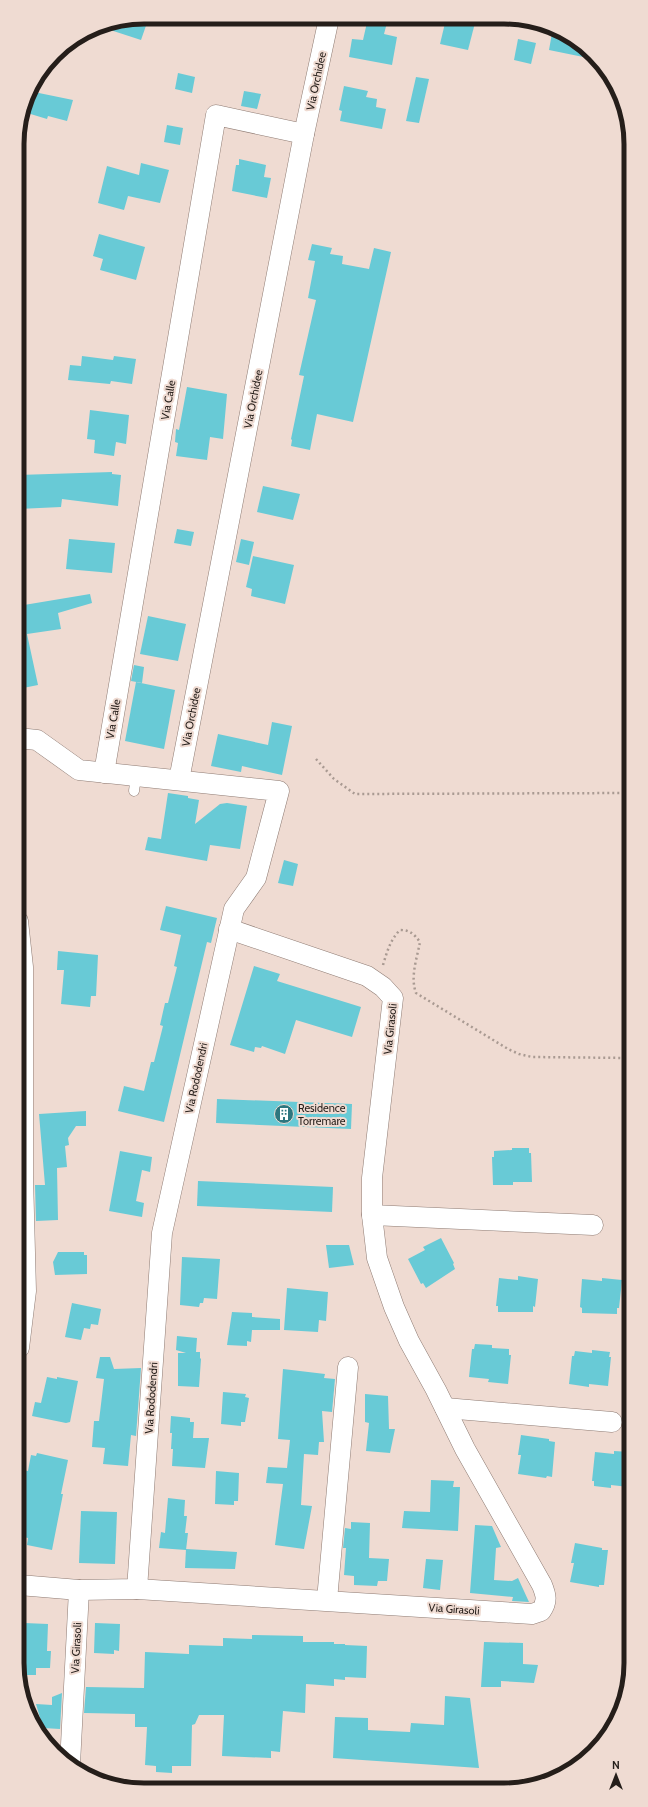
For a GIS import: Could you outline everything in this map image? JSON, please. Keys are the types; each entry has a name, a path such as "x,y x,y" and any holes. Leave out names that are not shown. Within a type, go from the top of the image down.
{"street":[{"name":"Via Orchidee","path":"179,780 304,134 329,24"},
{"name":"Via Calle","path":"104,773 216,115 304,134"},
{"name":"Via Rododendri","path":"24,739 37,740 79,770 104,773 135,783 179,780 279,791 256,878 234,910 162,1233 137,1589"},
{"name":"Via Girasoli","path":"137,1589 532,1614 541,1612 546,1604 546,1595 542,1585 466,1449 408,1340 394,1307 377,1258 372,1214 372,1178 393,998 383,987 367,976 229,929"},
{"path":"24,1212 26,1283 24,1302"},
{"path":"372,1214 593,1225"},
{"path":"327,1600 348,1367"},
{"path":"445,1408 612,1422"},
{"path":"24,1585 79,1590 137,1589"},
{"name":"Via Girasoli","path":"70,1757 79,1590"}],"path":[{"path":"316,759 334,779 355,794 624,793"},
{"path":"382,965 394,936 400,930 407,930 414,934 420,942 413,977 413,986 416,993 508,1049 532,1057 624,1058"}],"building":[{"path":"147,24 141,40 109,29 121,26"},
{"path":"367,24 387,24 384,34 397,37 392,65 349,57 352,39 363,40"},
{"path":"445,24 475,24 468,50 440,44"},
{"path":"552,34 571,44 588,58 549,50"},
{"path":"518,39 536,43 531,64 514,60"},
{"path":"178,73 195,77 192,93 175,89"},
{"path":"416,77 429,79 419,123 406,121"},
{"path":"344,86 368,91 366,97 377,99 376,107 386,109 382,129 340,121 342,111 339,110"},
{"path":"244,91 261,94 257,109 241,106"},
{"path":"35,92 73,100 67,121 48,116 47,119 28,113"},
{"path":"167,125 183,128 180,145 164,142"},
{"path":"239,159 266,165 264,177 271,178 267,198 232,191 236,165 239,165"},
{"path":"141,163 169,170 160,203 128,196 124,210 98,203 107,166 139,175"},
{"path":"99,234 145,247 136,280 100,270 103,259 93,256"},
{"path":"312,244 332,248 330,254 343,256 342,264 369,269 374,248 391,252 353,422 317,414 310,450 291,446 291,439 304,376 299,375 316,300 308,298 315,261 308,260"},
{"path":"82,356 113,360 114,356 136,359 132,384 111,381 110,384 68,380 70,365 81,366"},
{"path":"187,387 227,394 223,439 210,437 207,460 176,456 178,443 175,442 176,429 179,430"},
{"path":"90,410 129,415 126,444 116,442 114,456 94,453 95,440 87,439"},
{"path":"112,472 112,474 121,475 118,506 62,499 61,507 24,509 24,475"},
{"path":"263,486 300,494 293,520 257,512"},
{"path":"177,529 194,532 191,546 174,543"},
{"path":"69,539 115,543 112,573 66,569"},
{"path":"241,539 254,542 249,565 236,562"},
{"path":"253,556 294,565 285,604 251,596 252,589 246,587"},
{"path":"90,594 92,603 58,613 61,629 27,634 38,685 24,688 24,605"},
{"path":"148,616 186,624 178,661 140,654"},
{"path":"134,665 144,667 142,683 131,681"},
{"path":"136,682 175,690 164,749 125,741"},
{"path":"272,722 292,726 282,775 242,766 241,772 211,766 218,734 268,745"},
{"path":"168,793 188,796 188,798 199,800 195,824 220,804 227,803 247,806 240,849 210,845 207,861 145,850 148,837 161,839"},
{"path":"284,860 298,864 293,886 278,883"},
{"path":"166,906 217,918 211,943 207,942 164,1122 118,1111 124,1086 144,1091 151,1062 154,1062 163,1026 160,1025 165,1003 168,1003 177,967 174,966 181,935 160,930"},
{"path":"58,951 98,955 96,996 91,996 90,1007 61,1004 64,970 57,970"},
{"path":"254,966 280,974 277,981 361,1007 352,1037 296,1020 285,1054 262,1046 261,1048 255,1047 254,1052 230,1045"},
{"name":"Residence Torremare","path":"217,1099 352,1104 351,1129 216,1123"},
{"path":"86,1111 86,1126 76,1126 68,1138 69,1145 65,1146 67,1167 57,1168 58,1220 36,1221 35,1185 45,1185 39,1114"},
{"path":"512,1148 529,1148 529,1153 531,1153 532,1182 513,1182 513,1185 493,1185 492,1157 494,1157 494,1151 512,1150"},
{"path":"120,1151 152,1157 150,1172 142,1170 136,1201 144,1203 142,1217 109,1211"},
{"path":"198,1181 333,1187 332,1212 197,1206"},
{"path":"441,1238 454,1263 455,1269 426,1288 423,1283 421,1284 408,1259 425,1250 423,1247"},
{"path":"326,1245 349,1245 354,1265 329,1268"},
{"path":"58,1252 84,1252 84,1255 87,1255 87,1274 55,1275 53,1262"},
{"path":"182,1257 220,1259 217,1299 204,1298 203,1303 200,1303 199,1307 180,1305"},
{"path":"518,1276 538,1279 535,1307 533,1306 533,1312 498,1312 498,1306 496,1306 499,1278 518,1280"},
{"path":"602,1278 622,1280 617,1314 582,1313 582,1308 580,1307 582,1279 602,1281"},
{"path":"287,1288 328,1292 326,1321 319,1320 318,1332 284,1330"},
{"path":"72,1303 101,1309 98,1325 91,1324 90,1329 84,1328 81,1340 65,1337"},
{"path":"232,1312 252,1313 252,1317 280,1319 280,1330 252,1330 251,1342 247,1341 247,1346 227,1345"},
{"path":"177,1336 197,1338 196,1352 200,1352 201,1359 199,1387 178,1386 178,1353 186,1353 176,1350"},
{"path":"475,1344 492,1345 492,1348 509,1349 509,1355 511,1355 508,1384 488,1382 489,1379 469,1377 472,1349 474,1349"},
{"path":"592,1350 610,1352 609,1357 611,1357 608,1386 589,1384 589,1387 569,1384 572,1356 574,1356 575,1351 592,1353"},
{"path":"100,1357 110,1357 114,1369 141,1368 136,1436 131,1435 128,1466 103,1464 105,1448 92,1447 94,1421 99,1421 104,1379 96,1378"},
{"path":"283,1369 325,1374 324,1378 335,1379 332,1412 322,1411 324,1442 319,1442 318,1455 304,1454 301,1505 312,1506 304,1549 275,1545 283,1484 266,1483 268,1467 287,1468 290,1440 278,1439"},
{"path":"47,1377 57,1379 57,1377 78,1381 70,1422 66,1423 32,1416 35,1402 41,1403"},
{"path":"223,1392 246,1394 245,1397 249,1398 245,1422 241,1422 241,1426 221,1424"},
{"path":"365,1394 388,1396 389,1429 395,1429 390,1453 366,1451 369,1423 365,1422"},
{"path":"171,1416 190,1418 190,1422 194,1422 193,1438 209,1438 205,1468 172,1466 173,1449 171,1449 172,1433 170,1433"},
{"path":"521,1435 549,1439 549,1441 555,1442 552,1477 547,1476 546,1478 518,1474 521,1455 518,1455"},
{"path":"614,1451 624,1452 624,1486 611,1485 611,1488 594,1486 594,1481 592,1481 595,1452 614,1454"},
{"path":"37,1453 68,1460 52,1550 27,1545 28,1538 24,1537 24,1470 28,1471 31,1455 36,1456"},
{"path":"216,1471 239,1473 238,1501 234,1501 234,1505 215,1504"},
{"path":"431,1480 454,1481 453,1487 460,1487 458,1531 402,1528 404,1511 430,1512"},
{"path":"168,1498 185,1500 184,1516 187,1516 185,1533 188,1533 186,1550 159,1548 161,1532 165,1533"},
{"path":"81,1511 117,1512 115,1564 79,1563"},
{"path":"351,1522 370,1523 369,1558 389,1559 387,1581 378,1581 377,1586 354,1585 354,1576 344,1575 346,1548 343,1548 345,1528 351,1529"},
{"path":"475,1525 492,1526 501,1547 496,1548 494,1580 512,1581 518,1578 529,1602 512,1601 513,1597 470,1593"},
{"path":"575,1543 602,1548 602,1550 608,1550 604,1585 599,1585 599,1587 570,1582 574,1563 571,1563"},
{"path":"186,1549 237,1552 235,1569 185,1568"},
{"path":"426,1559 443,1560 440,1590 423,1588"},
{"path":"24,1623 48,1624 47,1651 51,1651 50,1668 36,1668 36,1675 25,1675"},
{"path":"95,1623 120,1624 119,1651 114,1650 114,1654 94,1653"},
{"path":"252,1635 303,1636 303,1642 334,1642 334,1644 367,1646 366,1678 345,1677 345,1680 334,1679 334,1686 306,1684 305,1713 283,1711 280,1752 271,1751 271,1758 222,1756 224,1715 199,1715 195,1724 192,1725 191,1766 172,1766 172,1773 156,1772 156,1766 145,1765 147,1727 135,1727 135,1714 84,1713 86,1687 144,1688 145,1652 189,1654 189,1645 223,1646 223,1638 252,1639"},
{"path":"484,1642 523,1643 523,1664 538,1665 534,1683 501,1681 501,1687 481,1687"},
{"path":"62,1693 60,1729 43,1728 36,1704 52,1705 52,1697"},
{"path":"445,1696 470,1698 479,1768 333,1758 335,1717 368,1718 368,1730 410,1732 411,1723 444,1725"}],"place":[{"name":"Residence Torremare","path":"284,1114"}]}
